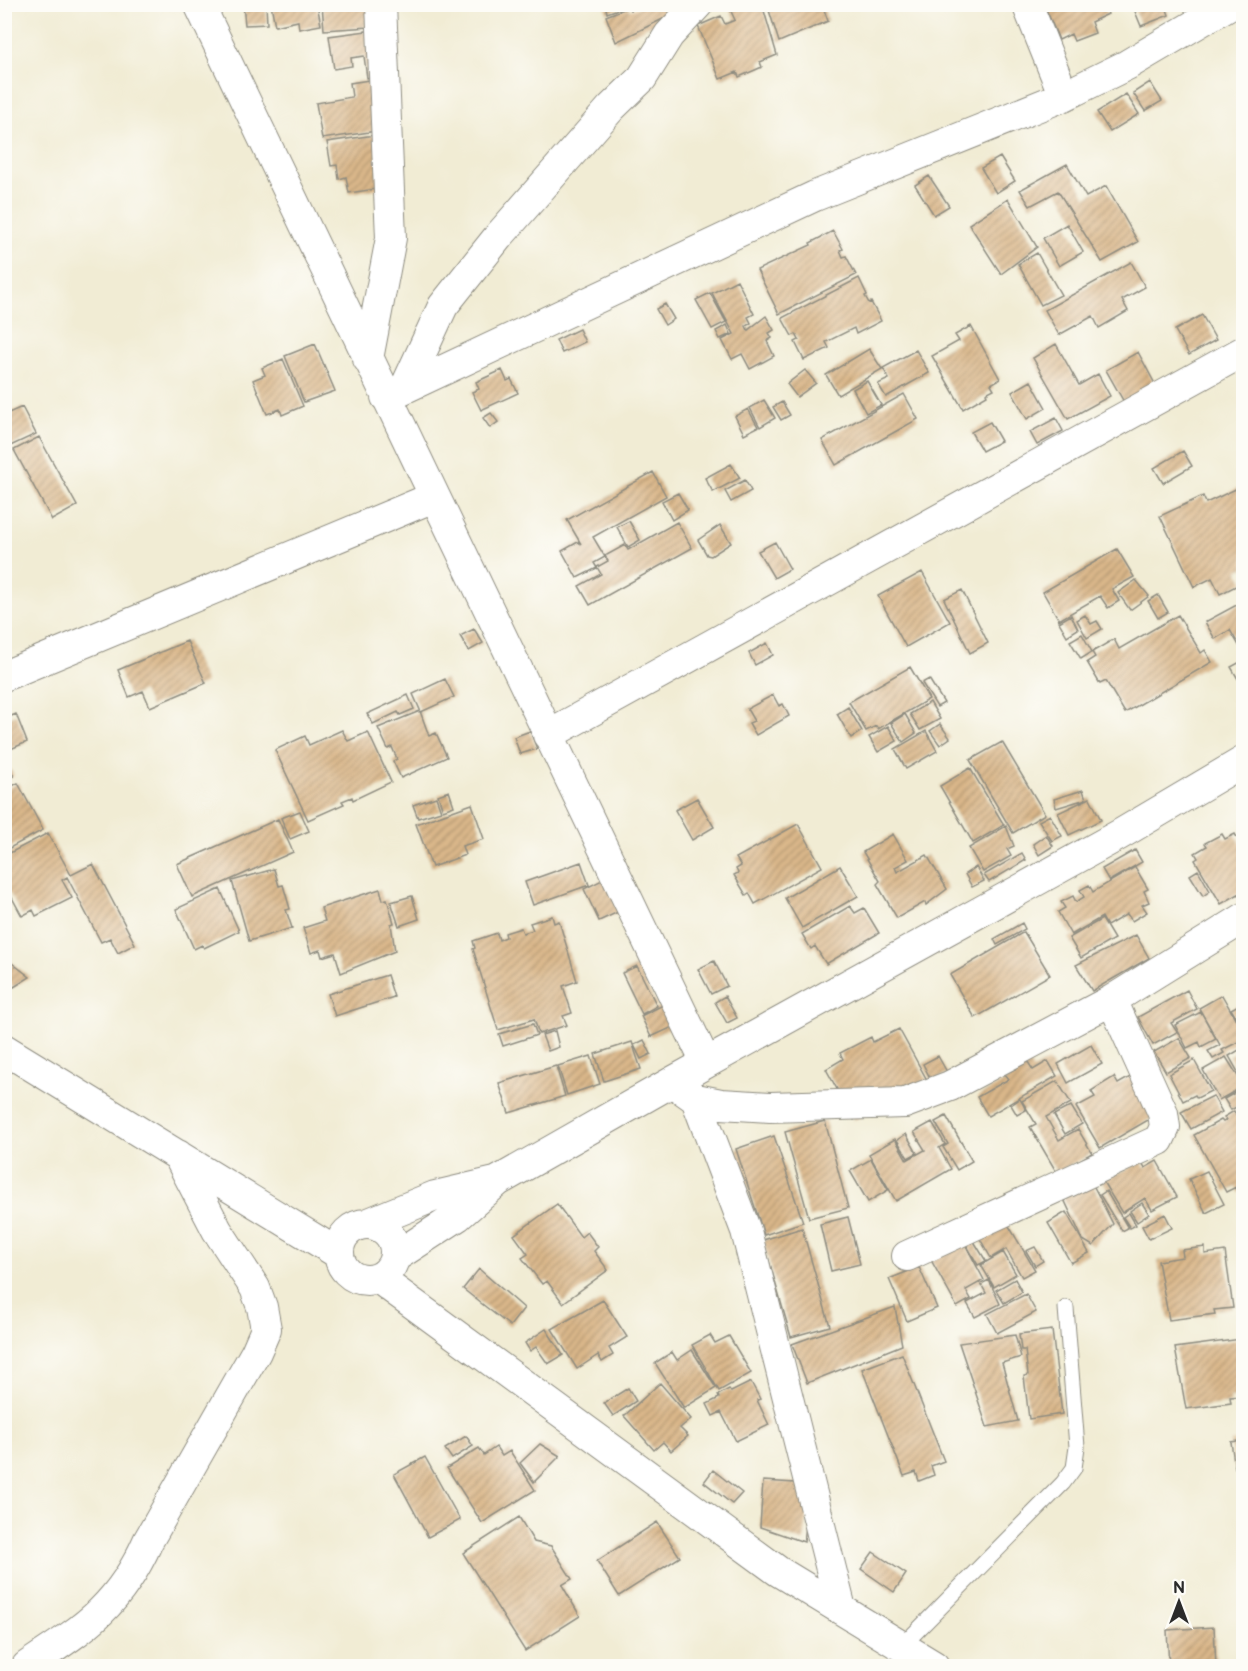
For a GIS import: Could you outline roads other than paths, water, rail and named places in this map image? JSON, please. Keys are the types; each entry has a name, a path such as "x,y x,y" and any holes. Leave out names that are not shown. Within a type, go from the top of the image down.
{"street":[{"path":"199,4 368,359 395,392 434,497 706,1063"},
{"path":"368,359 391,238 381,4"},
{"path":"395,392 443,306 498,237 611,108 642,78 669,36 698,4"},
{"path":"1027,4 1064,96"},
{"path":"395,392 815,196 1064,96 1127,65 1230,4"},
{"path":"548,735 1244,351"},
{"path":"4,676 434,497"},
{"path":"498,1181 435,1196 369,1223 350,1228 339,1244 341,1263 352,1276 369,1280 458,1216 498,1181 706,1063 1119,835 1244,761"},
{"path":"672,1082 696,1099 721,1104 770,1107 905,1103 950,1086 1113,1000 1244,918"},
{"path":"907,1256 1159,1140 1165,1127 1163,1113 1113,1000"},
{"path":"4,1049 339,1254"},
{"path":"696,1099 746,1231 841,1609"},
{"path":"27,1666 80,1631 110,1603 134,1572 148,1541 256,1352 266,1329 262,1307 255,1288 217,1230 178,1155"},
{"path":"369,1223 379,1225 393,1238 387,1268"},
{"path":"387,1268 778,1571 934,1666"}],"lane":[{"path":"902,1647 1055,1491 1074,1468 1077,1447 1066,1308"}]}
